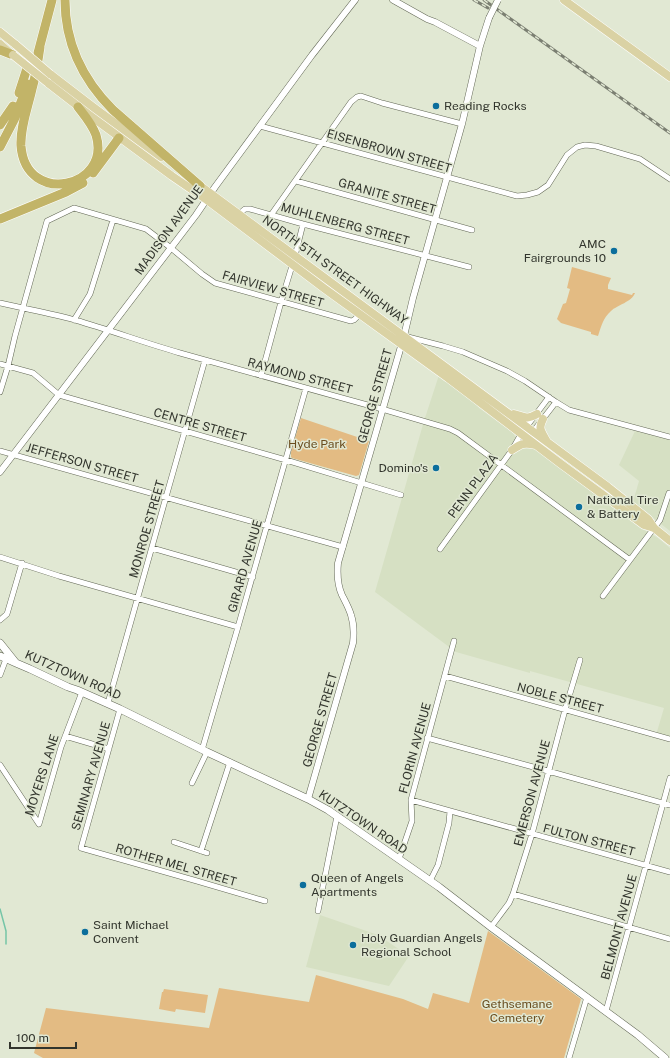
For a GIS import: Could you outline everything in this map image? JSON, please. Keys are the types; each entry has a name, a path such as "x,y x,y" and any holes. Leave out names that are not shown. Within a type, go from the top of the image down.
{"highway":[{"path":"0,133 13,106 29,65 46,0"},
{"path":"0,147 23,98 40,47 52,0"},
{"path":"65,0 67,26 72,46 79,64 92,86 113,110 200,186"},
{"path":"40,47 34,83 23,125 21,142 22,155 26,165 33,174 41,180 58,185 72,182 85,175 93,164 97,150 96,136 90,123 78,107"},
{"path":"0,50 13,56"},
{"path":"0,125 13,106"},
{"path":"0,219 80,185 93,173 119,138"}],"main road":[{"path":"564,0 670,77"},
{"name":"NORTH 5TH STREET HIGHWAY","path":"0,32 50,74 200,186 208,196 324,289 509,424 548,444 587,471 648,519 654,528 670,541"},
{"name":"NORTH 5TH STREET HIGHWAY","path":"0,44 13,56 119,138 172,176 239,214 507,412 536,445 644,525 654,528"},
{"path":"119,138 122,128"},
{"path":"507,412 524,418 540,416 540,429 548,444"},
{"path":"509,424 516,434 514,447"},
{"path":"514,447 524,443 536,445"},
{"name":"KUTZTOWN ROAD","path":"0,642 16,663 68,687 108,703 204,751 308,799 337,816 430,881 638,1035 665,1058"},
{"path":"3,657 16,663"}],"street":[{"name":"MADISON AVENUE","path":"0,472 196,215 208,196 312,55 355,0"},
{"path":"393,0 480,46"},
{"name":"GEORGE STREET","path":"308,799 353,643 351,615 337,580 338,563 404,336 462,124 480,46 489,18 498,0"},
{"path":"271,215 351,102 357,97 361,96 462,124"},
{"name":"EISENBROWN STREET","path":"260,126 517,196 538,192 543,189 548,185 567,155 577,147 585,144 640,158 670,179"},
{"name":"GRANITE STREET","path":"296,180 472,230"},
{"name":"FAIRVIEW STREET","path":"0,392 47,221 74,208 146,229 212,282 351,321 360,314"},
{"name":"MUHLENBERG STREET","path":"239,214 243,210 248,209 469,267"},
{"path":"74,320 90,294 113,220"},
{"path":"261,376 303,224"},
{"name":"RAYMOND STREET","path":"0,302 23,309 74,320 150,345 382,409 455,431 630,560"},
{"path":"404,336 465,353 507,371 572,411 670,437"},
{"name":"MONROE STREET","path":"108,703 206,360"},
{"name":"CENTRE STREET","path":"0,364 33,373 59,395 286,460 401,495"},
{"name":"GIRARD AVENUE","path":"192,783 204,751 306,388"},
{"path":"527,433 540,416 549,398"},
{"path":"527,433 540,416 556,402"},
{"name":"PENN PLAZA","path":"440,549 514,447 527,433"},
{"name":"JEFFERSON STREET","path":"0,451 343,547"},
{"path":"603,596 660,520 670,493"},
{"path":"152,548 253,576"},
{"path":"0,557 59,576 238,627"},
{"path":"0,620 7,614 22,563"},
{"name":"FLORIN AVENUE","path":"399,859 412,821 411,800 454,641"},
{"path":"0,674 3,657"},
{"name":"EMERSON AVENUE","path":"492,927 509,903 513,894 532,834 548,771 580,660"},
{"name":"NOBLE STREET","path":"444,676 670,739"},
{"name":"MOYERS LANE","path":"0,765 38,824 65,736 82,692"},
{"name":"SEMINARY AVENUE","path":"81,848 120,709"},
{"path":"65,736 109,749"},
{"path":"428,738 670,805"},
{"path":"201,851 230,762"},
{"name":"BELMONT AVENUE","path":"606,1011 670,778"},
{"name":"FULTON STREET","path":"411,800 670,872"},
{"path":"430,881 438,866 449,824 450,812"},
{"path":"318,911 337,816"},
{"path":"174,842 207,853"},
{"name":"ROTHER MEL STREET","path":"81,848 265,901"},
{"path":"513,894 670,939"},
{"path":"570,1058 587,997"}],"shaded area":[{"path":"439,375 471,399 479,408 513,433 518,440 522,436 644,530 658,538 670,548 670,739 656,735 664,708 456,652 375,592 424,421"},
{"path":"635,431 670,440 670,531 633,502 639,481 619,465"},
{"name":"Holy Guardian Angels Regional School","path":"320,915 378,935 409,956 389,986 306,967"}],"green space":[{"path":"572,267 611,278 608,289 632,295 635,293 631,299 608,314 598,336 591,334 591,332 561,323 557,319 563,304 566,303 570,289 567,288"},
{"name":"Hyde Park","path":"301,418 369,441 359,475 356,476 292,458 291,452"},
{"name":"Gethsemane Cemetery","path":"488,931 581,999 564,1058 43,1058 34,1053 46,1008 209,1028 219,988 309,1002 316,975 403,999 428,1009 433,993 469,1003"},
{"path":"164,989 208,995 205,1013 176,1009 175,1012 159,1009 162,992"}],"waterway":[{"path":"0,909 6,931 6,944"}],"railway":[{"path":"474,0 488,8"},
{"path":"484,0 670,133"}],"place":[{"name":"Reading Rocks","path":"436,106"},
{"name":"AMC Fairgrounds 10","path":"614,251"},
{"name":"Domino's","path":"436,468"},
{"name":"National Tire & Battery","path":"579,507"},
{"name":"Queen of Angels Apartments","path":"303,885"},
{"name":"Saint Michael Convent","path":"85,932"},
{"name":"Holy Guardian Angels Regional School","path":"353,945"}]}
